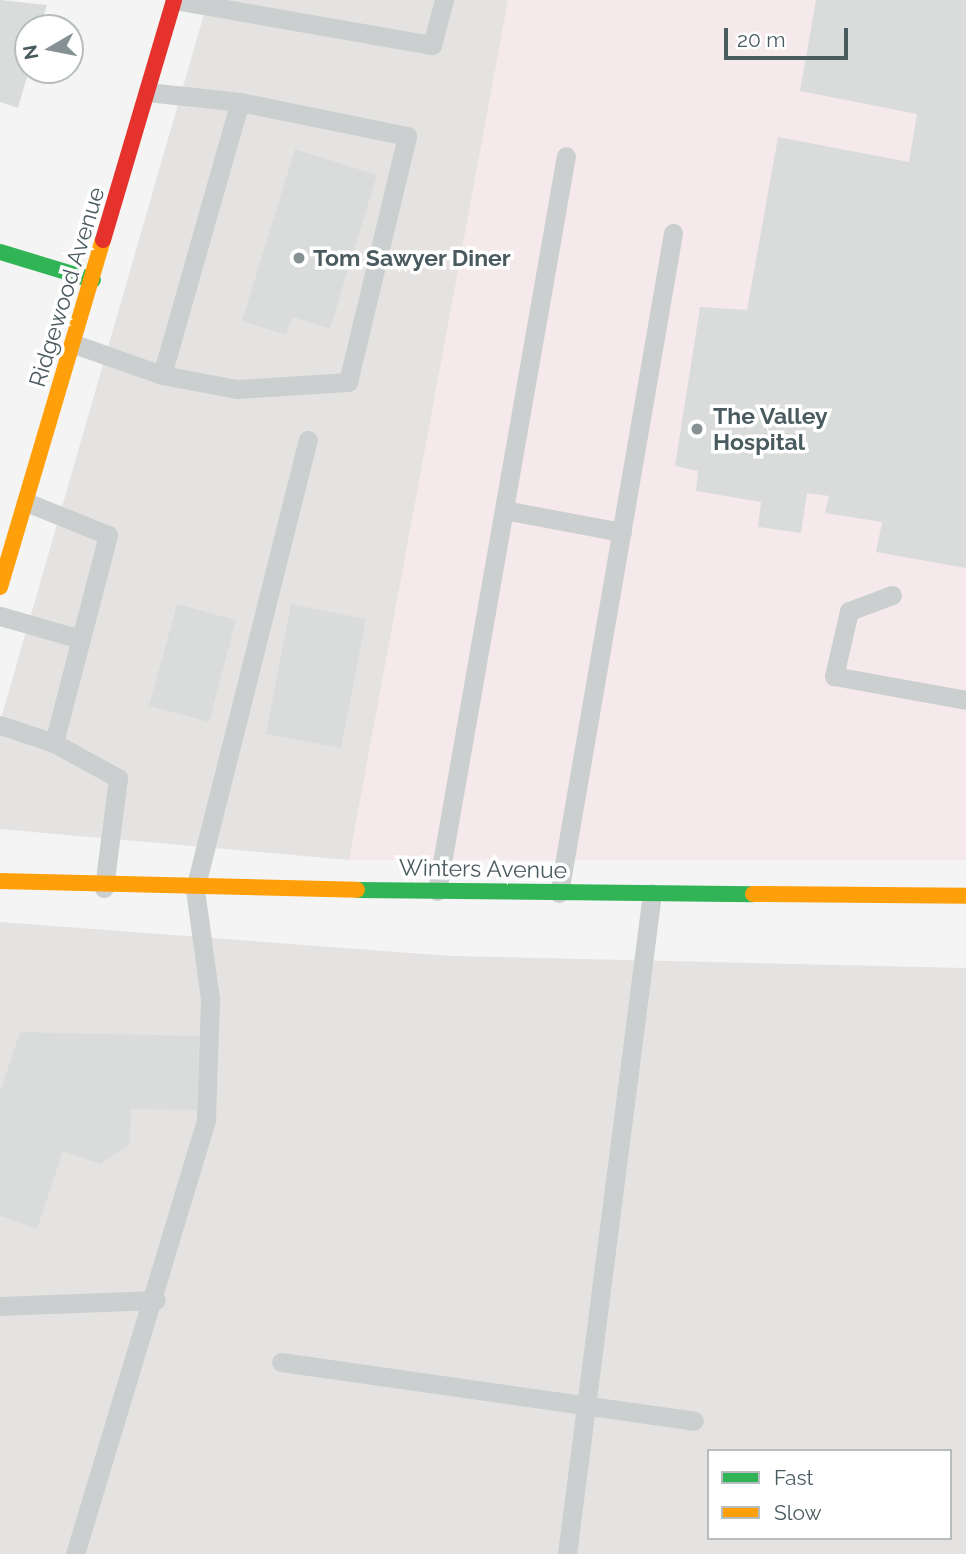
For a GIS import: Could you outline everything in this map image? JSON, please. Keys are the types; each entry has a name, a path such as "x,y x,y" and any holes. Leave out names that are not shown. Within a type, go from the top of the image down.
{"street":[{"name":"Ridgewood Avenue","path":"0,587 174,0"},
{"path":"0,252 93,280"},
{"name":"Winters Avenue","path":"0,881 104,888 966,896"}],"lane":[{"path":"174,0 259,8 432,45 444,0"},
{"path":"74,344 162,375 237,389 348,382 407,136 240,102 148,92"},
{"path":"162,375 240,102"},
{"path":"437,891 566,156"},
{"path":"559,893 673,233"},
{"path":"75,1554 156,1300 206,1119 210,999 195,889 308,440"},
{"path":"26,502 108,535 54,743"},
{"path":"504,510 622,532"},
{"path":"891,595 849,611 834,676 966,700"},
{"path":"0,616 81,639"},
{"path":"0,725 54,743 118,778 104,888"},
{"path":"567,1554 652,893"},
{"path":"0,1306 156,1300"},
{"path":"281,1362 584,1408 694,1421"}],"shaded area":[{"name":"The Valley Hospital","path":"208,0 966,0 966,860 349,860 0,829 0,722"},
{"name":"The Valley Hospital","path":"508,0 966,0 966,860 349,860"},
{"path":"0,922 451,956 966,968 966,1554 0,1554"}],"building":[{"path":"0,0 47,5 44,14 14,14 14,84 25,84 18,108 0,102"},
{"path":"816,0 966,0 966,568 876,552 882,522 825,513 829,496 807,493 801,533 758,527 761,502 696,491 698,471 675,466 700,307 747,310 778,137 909,162 917,114 800,91"},
{"path":"295,149 377,175 330,329 292,317 286,335 242,321"},
{"path":"177,604 236,620 209,722 149,706"},
{"path":"291,604 366,619 341,748 266,734"},
{"path":"20,1032 199,1036 197,1110 131,1109 130,1144 100,1164 63,1151 37,1229 0,1216 0,1092"}],"traffic: fast":[{"path":"0,252 93,280"},
{"path":"357,890 753,894"}],"traffic: slow":[{"path":"0,587 103,240"},
{"path":"0,881 357,890"},
{"path":"753,894 966,896"}],"traffic: jam":[{"path":"103,240 174,0"}],"place":[{"name":"Tom Sawyer Diner","path":"299,258"},
{"name":"The Valley Hospital","path":"697,429"}]}
